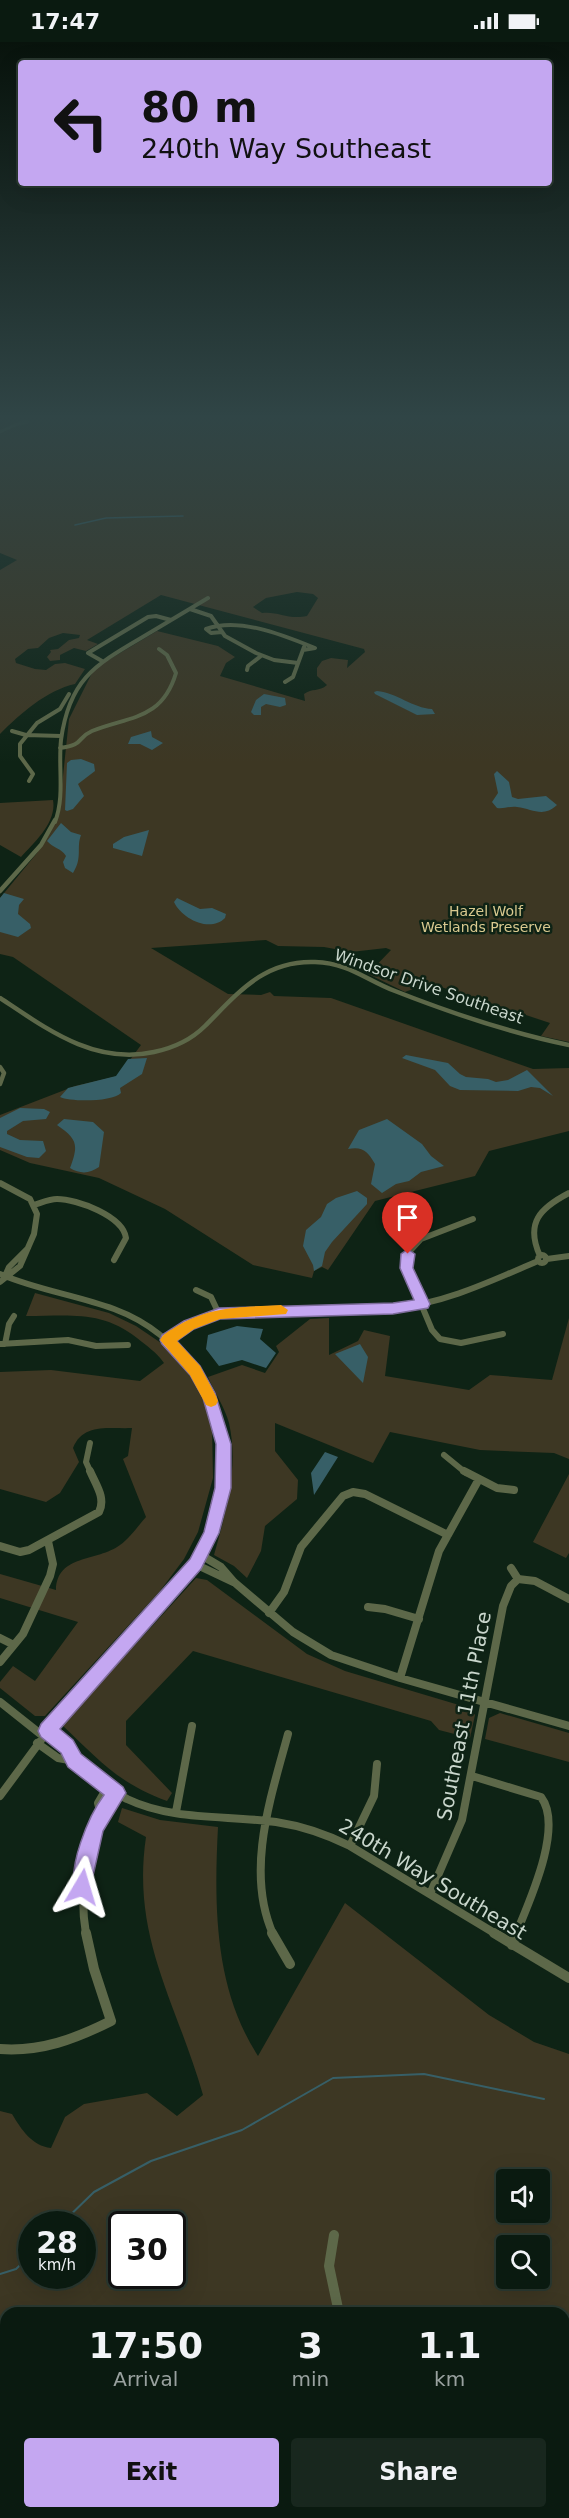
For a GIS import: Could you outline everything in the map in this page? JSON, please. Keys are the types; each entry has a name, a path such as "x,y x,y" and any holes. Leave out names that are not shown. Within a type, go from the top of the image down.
{"street":[{"path":"0,891 48,834 57,819 60,806 61,736 73,697 88,673 102,661 208,598"},
{"path":"190,609 211,616 222,632 261,656 298,663"},
{"path":"102,661 88,653 148,617 156,616 171,620"},
{"path":"222,632 211,633 206,630 230,624 296,641 303,648 293,677 285,682"},
{"path":"60,748 76,746 89,732 139,717 160,703 171,690 176,674 167,655 159,649"},
{"path":"247,670 248,666 261,656"},
{"path":"29,781 32,771 19,752 20,744 40,720 60,709 69,694"},
{"path":"12,731 26,735 61,736"},
{"name":"Windsor Drive Southeast","path":"0,998 81,1047 114,1054 148,1053 168,1049 194,1037 238,990 257,975 283,965 319,962 348,968 393,991 545,1041 569,1046"},
{"path":"0,1067 4,1078 0,1084"},
{"path":"0,1183 20,1191 34,1205 38,1213 38,1227 27,1255 15,1272 3,1275"},
{"path":"542,1258 534,1232 538,1216 550,1202 569,1193"},
{"path":"34,1205 66,1199 80,1203 115,1220 122,1225 126,1236 123,1247 114,1260"},
{"path":"473,1219 421,1239 409,1252 406,1268 432,1330 445,1341 461,1343 503,1334"},
{"path":"167,1340 189,1325 219,1314 393,1308 423,1304 474,1288 542,1258 569,1256"},
{"path":"0,1282 3,1275"},
{"path":"0,1796 42,1736 201,1555 219,1509 223,1488 224,1444 219,1421 201,1379 167,1340 140,1322 114,1309 3,1275"},
{"path":"196,1290 212,1297 219,1314"},
{"path":"14,1316 3,1344 68,1340 96,1346 128,1345"},
{"path":"0,1546 24,1552 95,1516 102,1509 102,1498 87,1462 90,1443"},
{"path":"444,1455 453,1465 478,1479 504,1490 514,1490"},
{"path":"400,1678 434,1566 478,1479"},
{"path":"269,1613 284,1592 301,1547 343,1496 353,1492 365,1494 448,1535"},
{"path":"0,1662 30,1622 50,1576 53,1564 48,1541"},
{"path":"201,1555 221,1567 234,1582 293,1632 331,1655 400,1678 569,1726"},
{"path":"195,1564 234,1582"},
{"path":"511,1568 518,1579 535,1581 569,1599"},
{"name":"Southeast 11th Place","path":"430,1894 456,1838 471,1776 503,1606 511,1586 518,1579"},
{"path":"368,1607 385,1609 419,1619"},
{"path":"0,1638 14,1645"},
{"name":"240th Way Southeast","path":"0,1702 42,1736 58,1758 75,1761"},
{"path":"176,1812 192,1726"},
{"path":"288,1734 266,1822 261,1876 262,1896 270,1927 290,1965"},
{"name":"240th Way Southeast","path":"42,1736 67,1746 75,1761 117,1793 141,1805 176,1812 307,1828 350,1845 569,1978"},
{"path":"350,1845 378,1790 377,1764"},
{"path":"471,1776 533,1793 545,1801 550,1817 542,1869 512,1945"},
{"path":"101,1815 98,1803 108,1786"},
{"path":"0,2049 36,2050 57,2045 84,2035 111,2021 88,1954 82,1910 87,1855 101,1815 117,1793"},
{"path":"334,2235 329,2266 338,2307"}],"green space":[{"name":"Hazel Wolf Wetlands Preserve","path":"0,532 569,532 569,1042 541,1036 550,1023 429,983 405,992 368,974 391,950 386,948 351,952 324,947 278,946 266,940 151,948 228,994 261,995 270,992 274,996 331,998 533,1069 569,1068 569,1131 489,1151 475,1176 375,1201 328,1270 322,1267 314,1271 312,1278 253,1265 165,1209 99,1178 30,1163 0,1150 0,1115 75,1086 118,1076 141,1045 13,957 0,954 0,898 37,853 59,814 69,719 92,673 100,665 157,631 218,646 235,657 226,663 220,676 305,701 304,694 327,685 317,676 317,668 322,661 331,658 348,660 347,668 365,652 364,649 161,595 87,640 98,644 86,651 74,648 60,655 60,660 50,661 47,657 50,650 58,649 69,640 79,638 80,635 63,633 49,638 38,648 28,649 15,659 16,663 35,669 46,670 55,664 65,663 85,669 75,684 44,697 0,734 0,570 17,560 0,553","holes":["297,592 313,594 318,598 307,616 294,617 262,613 253,607 266,598"]},
{"path":"53,800 52,816 48,824 21,857 0,845 0,803"},
{"path":"35,1293 109,1313 136,1326 164,1345 188,1373 202,1395 212,1426 213,1478 198,1532 184,1559 160,1591 45,1716 35,1716 0,1688 0,1682 13,1666 35,1681 78,1622 0,1598 0,1574 56,1590 58,1578 63,1570 80,1560 120,1545 146,1517 123,1459 128,1456 132,1428 105,1428 83,1434 73,1448 79,1462 60,1493 46,1502 0,1489 0,1372 51,1370 140,1381 164,1363 155,1352 137,1338 111,1323 84,1316 26,1316"},
{"path":"329,1318 329,1355 358,1341 364,1330 390,1336 385,1376 469,1390 490,1375 552,1380 569,1318 569,1459 554,1453 480,1450 390,1432 373,1463 275,1423 275,1451 298,1480 297,1499 265,1526 261,1551 247,1578 234,1566 214,1555 227,1506 233,1457 229,1423 208,1377 242,1365 265,1373 279,1352 276,1346 310,1319"},
{"path":"569,1474 569,1553 566,1558 533,1542"},
{"path":"196,1578 207,1580 307,1654 345,1671 469,1708 475,1715 470,1738 439,1730 431,1721 193,1651 126,1721 126,1745 172,1793 167,1801 135,1786 110,1769 62,1725"},
{"path":"500,1713 569,1733 569,1762 485,1739 489,1718"},
{"path":"122,1808 160,1820 218,1827 217,1916 225,1974 243,2030 258,2056 345,1903 489,2015 534,2042 569,2054 569,2307 0,2307 0,2111 12,2114 23,2131 33,2140 44,2147 51,2148 65,2117 84,2104 147,2093 177,2116 203,2095 159,1969 145,1907 143,1873 146,1837 118,1822"}],"water":[{"path":"377,691 432,709 435,714 417,715 375,694 374,692"},
{"path":"264,694 285,698 286,705 280,707 266,704 261,707 261,715 254,715 251,712 256,700"},
{"path":"151,731 152,737 163,743 152,750 140,744 128,744 131,737"},
{"path":"81,759 94,764 95,771 78,784 84,796 73,809 67,811 65,810 67,763"},
{"path":"497,771 509,782 512,797 518,799 546,796 557,805 542,812 517,807 497,808 492,802 498,793 494,774"},
{"path":"61,823 71,832 81,835 78,862 73,873 65,868 64,853 47,841"},
{"path":"149,830 142,856 113,848 113,844 124,837"},
{"path":"4,893 24,899 19,905 18,914 30,924 31,928 18,937 0,932 0,898"},
{"path":"177,898 200,909 212,908 226,914 225,918 212,924 197,922 183,914 178,908 174,902"},
{"path":"406,1055 448,1063 466,1077 496,1082 508,1080 527,1070 553,1096 540,1088 531,1087 518,1091 460,1090 450,1086 435,1070 402,1058"},
{"path":"147,1058 142,1074 120,1088 121,1093 116,1096 91,1100 60,1097 68,1088 116,1076 128,1059"},
{"path":"20,1108 44,1109 50,1112 46,1119 23,1121 7,1131 7,1134 20,1140 43,1141 46,1151 39,1158 27,1157 0,1147 0,1118"},
{"path":"64,1119 93,1122 104,1132 99,1167 84,1172 70,1168 75,1153 74,1143 69,1134 57,1125"},
{"path":"387,1119 422,1144 431,1156 444,1166 421,1172 409,1181 396,1184 382,1193 371,1184 375,1164 370,1156 361,1149 348,1149 359,1130"},
{"path":"357,1191 367,1198 367,1204 332,1242 325,1252 322,1266 314,1271 303,1246 306,1230 321,1217 327,1204 336,1198"},
{"path":"237,1326 263,1329 260,1339 276,1353 266,1368 242,1360 219,1366 206,1349 208,1335"},
{"path":"360,1344 368,1357 363,1383 335,1354"},
{"path":"325,1452 338,1457 314,1495 311,1473"}],"waterway":[{"path":"74,2211 94,2192 151,2161 242,2130 333,2078 424,2074 544,2099"},
{"path":"0,2274 18,2267"}],"slow traffic":[{"path":"211,1401 195,1370 167,1340 189,1325 219,1314 281,1310"}],"route":[{"path":"82,1887 94,1829 117,1793 75,1761 67,1746 47,1731 64,1709 179,1585 195,1564 211,1533 223,1488 224,1444 210,1397 195,1370 167,1340 189,1325 219,1314 242,1311 393,1308 423,1304 406,1268 408,1254"}]}
